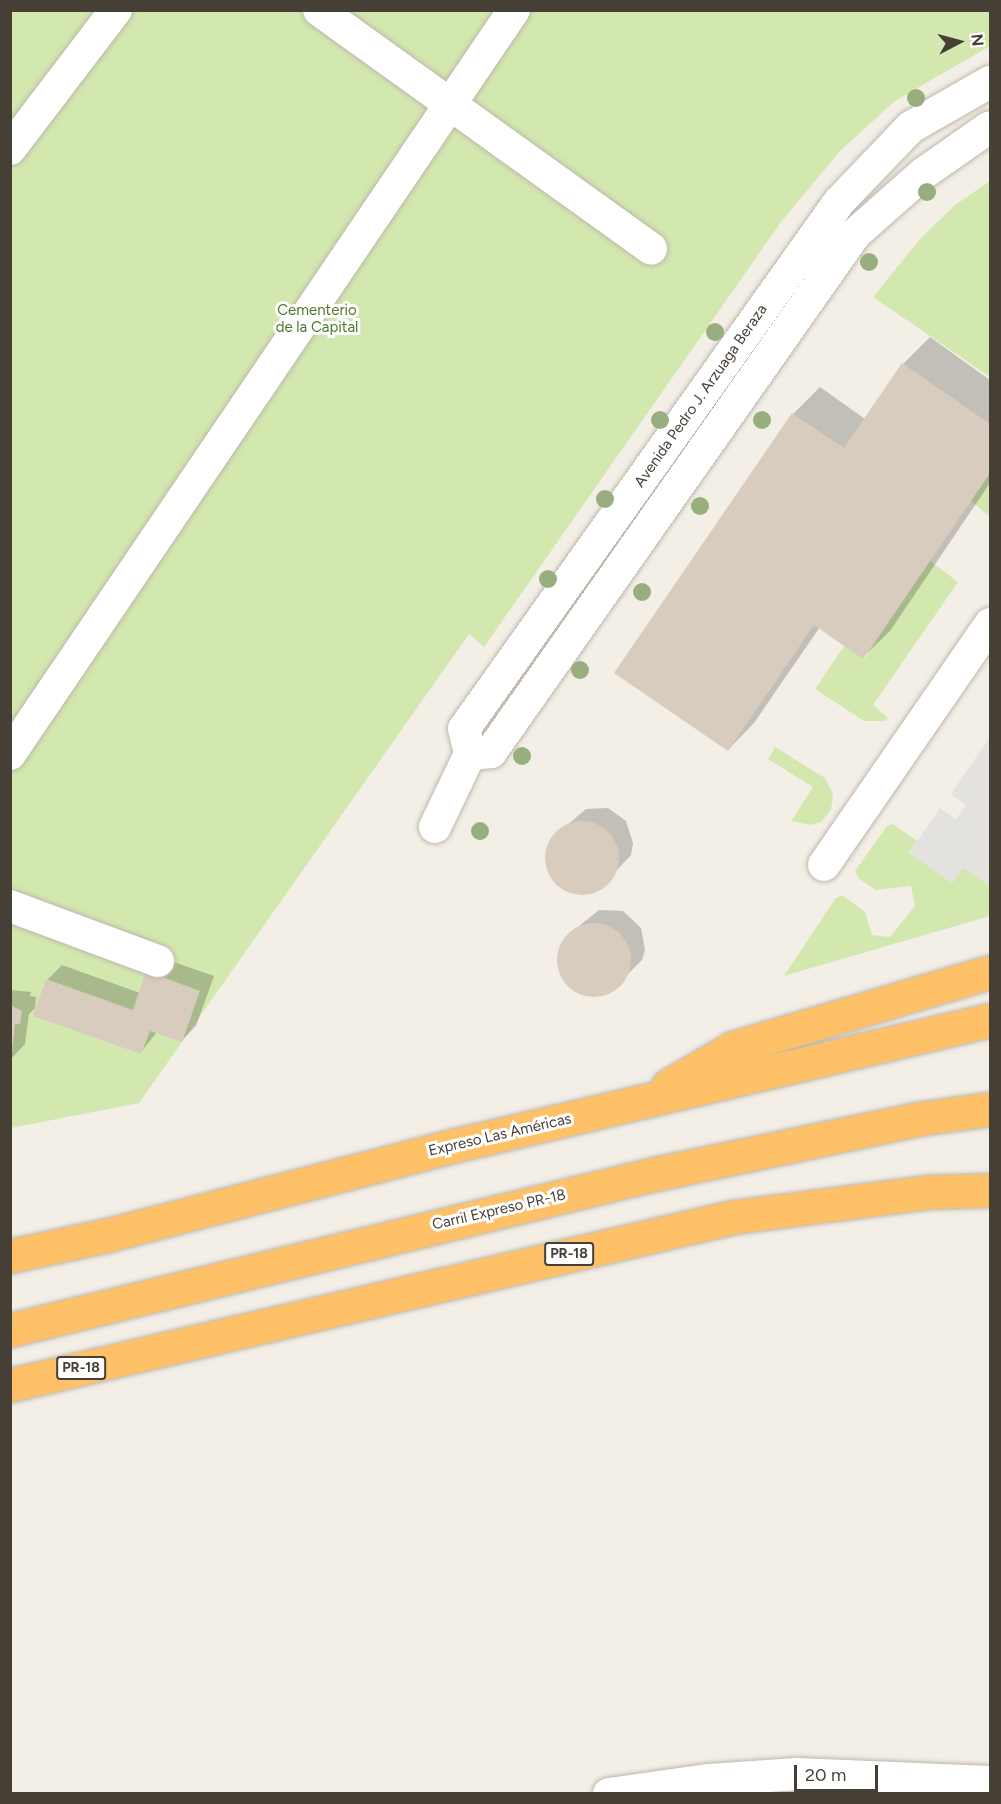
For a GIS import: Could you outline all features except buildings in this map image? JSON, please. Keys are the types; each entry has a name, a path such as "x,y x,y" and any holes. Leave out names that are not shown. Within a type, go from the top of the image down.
{"highway":[{"path":"641,1102 733,1047 990,972"},
{"name":"Expreso Las Américas","path":"10,1256 641,1102 990,1020"},
{"path":"917,1119 990,1094"},
{"name":"Carril Expreso PR-18","path":"10,1330 450,1221 917,1119 990,1109"},
{"name":"PR-18","path":"10,1384 733,1217 927,1192 990,1190"}],"street":[{"path":"10,149 116,10"},
{"path":"319,10 651,249"},
{"path":"10,754 514,10"},
{"name":"Avenida Pedro J. Arzuaga Beraza","path":"470,754 465,729 839,202 911,127 990,81"},
{"path":"435,827 470,754 491,752 855,234 924,172 990,127"},
{"path":"789,273 814,292"},
{"path":"738,344 764,364"},
{"path":"824,865 990,624"},
{"path":"10,906 158,961"},
{"path":"609,1794 709,1780 797,1774 990,1782"}],"green space":[{"name":"Cementerio de la Capital","path":"11,11 990,11 990,46 895,101 840,151 781,222 484,647 469,634 139,1103 11,1128"},
{"path":"990,181 990,377 873,297 921,238 955,205"},
{"path":"990,473 990,517 971,501"},
{"path":"930,561 958,582 873,705 888,718 886,721 864,721 815,689 844,646 864,659"},
{"path":"775,747 825,778 833,794 831,810 821,822 811,825 791,821 813,787 768,759"},
{"path":"893,824 917,841 909,852 952,883 963,867 990,886 990,916 784,976 835,899 842,895 865,912 872,935 890,937 915,906 911,886 876,890 859,879 855,871 887,826"}],"shaded area":[{"path":"990,737 990,886 963,867 952,883 909,853 940,808 956,819 966,805 951,794"}]}
